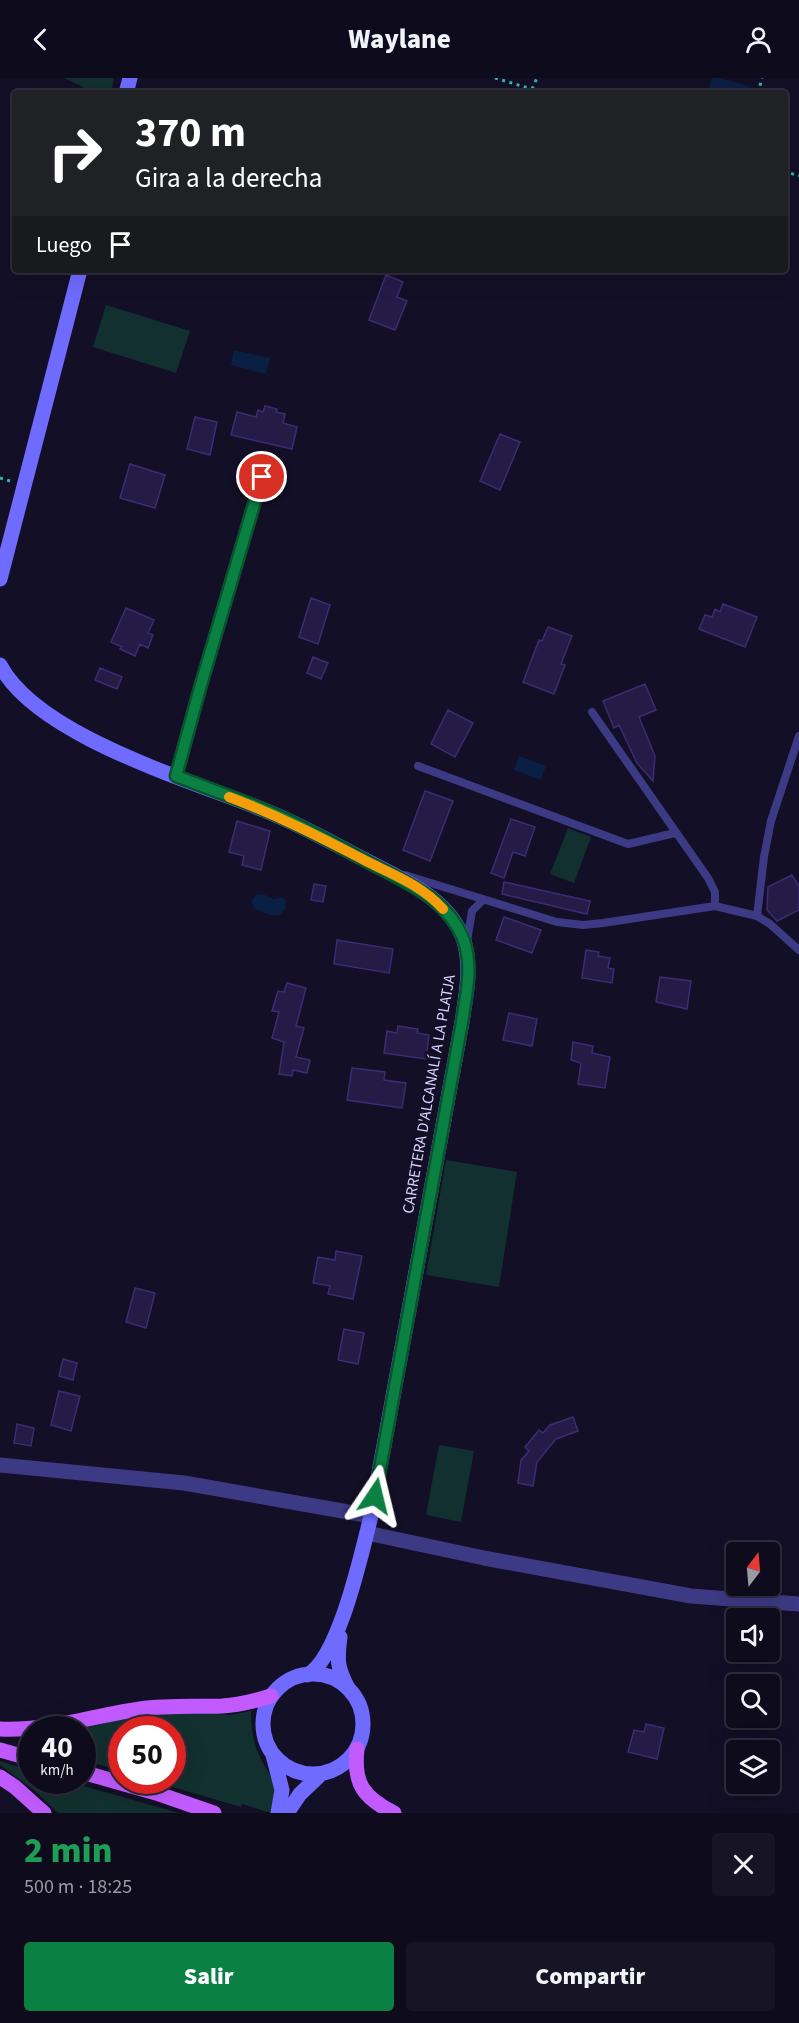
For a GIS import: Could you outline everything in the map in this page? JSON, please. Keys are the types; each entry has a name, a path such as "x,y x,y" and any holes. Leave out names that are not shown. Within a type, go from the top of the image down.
{"main road":[{"path":"0,579 79,273"},
{"name":"CARRETERA D'ALCANALÍ A LA PLATJA","path":"0,665 4,674 20,691 62,724 104,746 272,813 418,888 440,905 453,920 464,940 469,963 462,1022 371,1516 343,1615 322,1661 314,1671 307,1675"},
{"name":"CARRETERA D'ALCANALÍ A LA PLATJA","path":"343,1615 337,1659 339,1670 348,1688"},
{"path":"278,1813 282,1791 273,1755 266,1741 263,1726 265,1710 272,1696 287,1682 307,1675 322,1675 348,1688 358,1702 363,1717 363,1734 357,1749 355,1764 357,1779 362,1789 380,1806 394,1813"},
{"path":"0,1729 43,1728 139,1709 178,1705 222,1706 272,1696"},
{"path":"273,1755 286,1767 303,1774 321,1774 336,1770 348,1761 357,1749"},
{"path":"0,1750 18,1755"},
{"path":"287,1813 300,1794 321,1774"},
{"path":"96,1776 214,1813"},
{"path":"0,1777 44,1813"}],"street":[{"path":"0,1467 184,1483 371,1516"},
{"path":"367,1533 484,1558 691,1596 799,1604"}],"lane":[{"path":"176,776 262,477"},
{"path":"592,712 708,878 715,892 715,906"},
{"path":"757,916 771,821 799,736"},
{"path":"418,766 628,844 675,833"},
{"path":"370,863 557,922 583,925 715,906 757,916 770,924 799,950"},
{"path":"469,963 467,942 472,911 483,900"}],"path":[{"path":"495,78 535,90"},
{"path":"532,89 537,78"}],"green space":[{"path":"64,78 114,78 112,90 89,90"},
{"path":"106,305 190,331 176,373 93,347"},
{"path":"568,828 591,837 574,883 550,874"},
{"path":"446,1160 517,1172 499,1287 426,1275"},
{"path":"439,1445 474,1451 461,1522 426,1515"},
{"path":"192,1711 230,1715 251,1711 256,1746 276,1788 271,1813 186,1791 186,1716 136,1716"},
{"path":"108,1722 108,1767 96,1764 96,1725"},
{"path":"0,1761 18,1767 18,1778 0,1765"},
{"path":"96,1789 179,1813 58,1813 38,1794 96,1794"}],"water":[{"path":"712,78 749,86 748,90 709,90"},
{"path":"234,350 270,358 266,374 231,365"},
{"path":"519,756 546,766 541,780 514,770"},
{"path":"257,894 274,899 282,897 286,902 285,909 280,915 271,915 255,909 251,901"}],"building":[{"path":"386,275 403,282 397,297 407,301 395,330 369,320"},
{"path":"265,406 285,414 283,423 297,427 292,449 231,435 237,412 256,417 258,410 263,412"},
{"path":"195,417 217,422 210,455 187,449"},
{"path":"500,434 520,442 500,490 480,481"},
{"path":"130,464 165,475 155,508 120,498"},
{"path":"311,598 330,605 318,644 299,637"},
{"path":"723,604 757,617 745,647 699,629 705,615 712,617 715,609 720,612"},
{"path":"126,608 154,620 148,633 153,635 148,648 140,644 135,656 111,642"},
{"path":"548,627 572,636 561,664 565,665 554,694 523,682 539,640 542,641"},
{"path":"313,657 328,663 321,679 307,673"},
{"path":"100,668 122,677 117,689 95,680"},
{"path":"645,684 656,710 639,717 655,756 653,781 637,763 619,725 614,728 603,701"},
{"path":"448,710 473,723 455,757 431,744"},
{"path":"425,791 453,801 430,861 403,850"},
{"path":"511,819 535,827 525,856 513,852 504,878 491,873"},
{"path":"237,821 270,831 261,870 242,865 244,856 229,852"},
{"path":"792,875 799,886 799,910 777,921 767,910 768,887"},
{"path":"504,882 590,901 587,914 502,894"},
{"path":"314,884 326,886 323,902 311,900"},
{"path":"504,917 541,930 532,953 496,940"},
{"path":"337,940 393,949 389,973 334,964"},
{"path":"586,950 599,952 598,956 610,958 608,968 614,969 612,983 582,978"},
{"path":"660,977 691,981 687,1009 656,1002"},
{"path":"287,983 306,988 296,1026 304,1028 296,1057 310,1060 307,1073 293,1070 292,1076 279,1074 284,1042 272,1038 279,1012 272,1011 278,991 284,992"},
{"path":"509,1013 537,1019 532,1046 503,1040"},
{"path":"398,1026 418,1029 417,1033 429,1035 426,1059 384,1053 387,1031 397,1033"},
{"path":"573,1042 593,1046 592,1053 610,1057 605,1088 578,1084 581,1063 571,1060"},
{"path":"352,1068 385,1072 384,1080 406,1083 402,1108 347,1100"},
{"path":"336,1251 362,1256 353,1299 328,1294 330,1286 313,1283 318,1257 335,1260"},
{"path":"135,1288 155,1293 146,1328 126,1322"},
{"path":"344,1329 364,1333 358,1364 338,1360"},
{"path":"63,1359 77,1363 73,1380 59,1376"},
{"path":"59,1391 80,1396 71,1431 51,1425"},
{"path":"573,1417 578,1431 556,1439 537,1462 533,1486 518,1483 521,1460 529,1451 525,1447 539,1430 543,1433 550,1425"},
{"path":"17,1424 34,1428 31,1446 14,1443"},
{"path":"646,1724 664,1728 657,1759 628,1752 634,1730 644,1732"}],"slow traffic":[{"path":"229,797 290,821 396,875 418,888 443,909"}],"route":[{"path":"262,477 176,776 290,821 418,888 440,905 453,920 464,940 469,963 462,1022 375,1496"}]}
